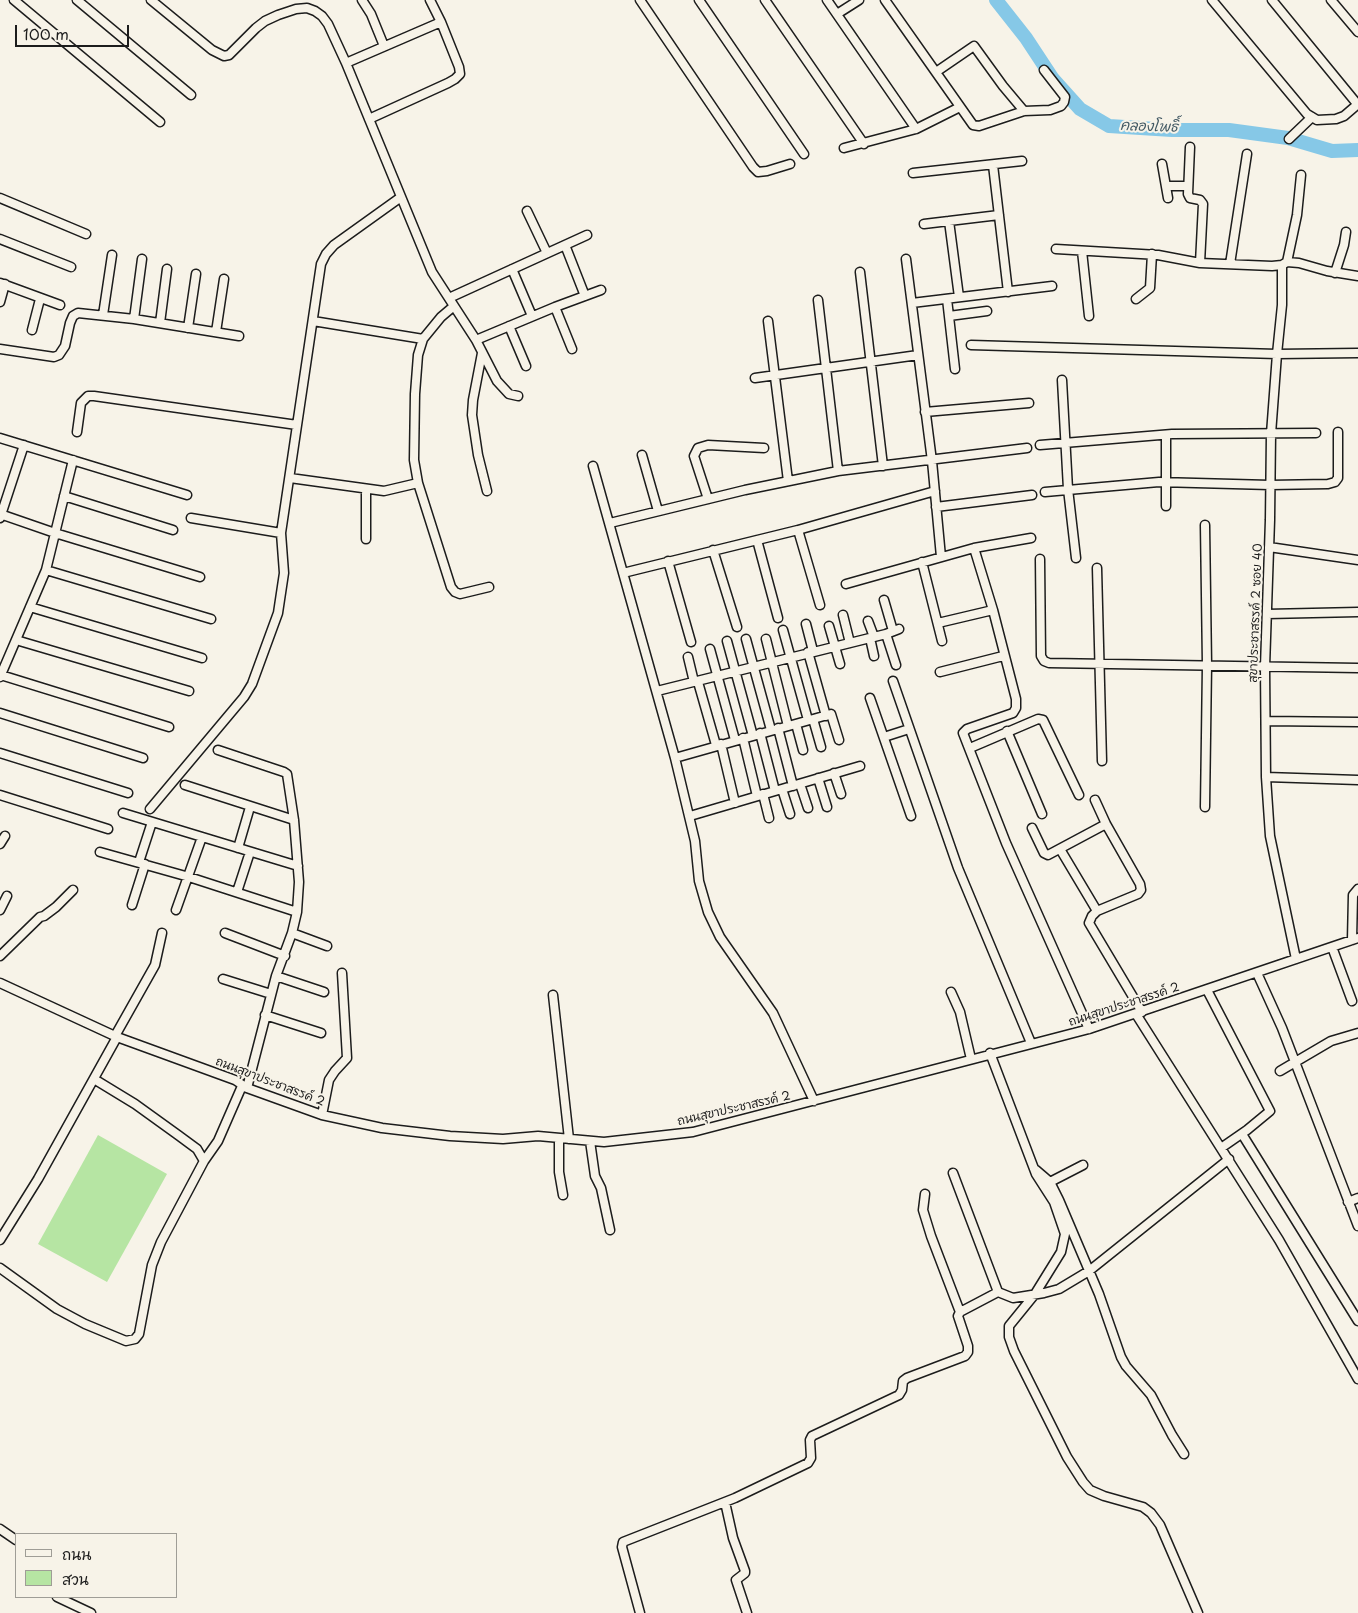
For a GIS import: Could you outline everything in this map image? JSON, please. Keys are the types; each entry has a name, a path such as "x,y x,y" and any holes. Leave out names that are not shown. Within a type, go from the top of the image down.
{"street":[{"path":"14,0 160,122"},
{"path":"78,0 191,95"},
{"path":"151,0 212,50 224,56 234,52 265,21 296,9 307,8 322,16 328,24 346,64 432,272 476,340 504,390 509,394 518,396"},
{"path":"295,0 296,9"},
{"path":"362,0 371,14 384,46"},
{"path":"369,119 448,83 460,74 441,22 430,0"},
{"path":"640,0 753,167 758,172 767,172 790,164"},
{"path":"699,0 804,154"},
{"path":"765,0 864,144"},
{"path":"827,0 916,129"},
{"path":"837,14 846,4 860,0"},
{"path":"885,0 973,125 976,126 1024,111 1050,110 1061,106 1065,97 1044,70"},
{"path":"1217,2 1307,114 1317,120 1336,119 1344,116 1358,104 1272,0"},
{"path":"1331,0 1358,32"},
{"path":"346,64 441,22"},
{"path":"936,72 974,46 1024,111"},
{"path":"844,148 916,129 960,107"},
{"path":"1289,139 1312,117"},
{"path":"1190,147 1189,197 1200,200 1203,204 1200,263"},
{"path":"1230,264 1247,154"},
{"path":"913,173 1022,162"},
{"path":"1162,164 1168,198"},
{"path":"993,165 1008,292"},
{"name":"สุขาประชาสรรค์ 2 ซอย 40","path":"1296,959 1270,836 1266,777 1265,666 1271,434 1276,354 1282,305 1284,264 1294,232 1301,175"},
{"path":"1166,186 1188,186"},
{"path":"150,809 236,708 252,684 278,613 284,573 281,533 321,264 326,254 334,245 401,197"},
{"path":"0,199 86,234"},
{"path":"526,211 547,253"},
{"path":"924,224 999,215"},
{"path":"948,221 959,297"},
{"path":"1335,273 1346,232"},
{"path":"449,298 588,235"},
{"path":"0,239 71,267"},
{"path":"565,245 584,296"},
{"path":"1056,249 1152,254 1200,263 1299,263 1335,273 1358,276"},
{"path":"1082,251 1089,316"},
{"path":"1136,299 1150,288 1152,254"},
{"path":"103,315 112,255"},
{"path":"134,319 142,259"},
{"path":"906,260 932,461 941,557"},
{"path":"160,323 167,269"},
{"path":"512,270 532,316"},
{"path":"860,272 883,466"},
{"path":"188,328 196,274"},
{"path":"216,332 224,279"},
{"path":"0,302 2,283 60,305"},
{"path":"912,303 1052,286"},
{"path":"476,340 601,290"},
{"path":"32,330 40,299"},
{"path":"947,299 955,369"},
{"path":"818,300 838,471"},
{"path":"454,306 441,317 423,339 418,355 415,394 414,460 418,483 451,588 460,594 489,587"},
{"path":"555,307 572,349"},
{"path":"949,316 987,311"},
{"path":"0,349 54,357 59,355 66,346 73,316 78,313 134,319 240,336"},
{"path":"313,321 423,339"},
{"path":"768,321 788,481"},
{"path":"509,326 526,366"},
{"path":"971,345 1276,354 1358,353"},
{"path":"482,353 472,415 478,455 487,491"},
{"path":"755,378 918,355"},
{"path":"1062,380 1068,490 1076,558"},
{"path":"77,432 81,403 88,396 297,425"},
{"path":"925,412 1029,403"},
{"path":"1045,492 1166,482 1270,485 1328,484 1335,482 1338,478 1338,432"},
{"path":"1040,445 1166,434 1316,433"},
{"path":"1166,434 1166,506"},
{"path":"0,438 187,495"},
{"path":"24,445 0,515 200,577"},
{"path":"708,499 694,456 698,448 708,445 764,448"},
{"path":"610,523 708,499 838,471 1027,448"},
{"path":"642,455 658,512"},
{"path":"73,460 46,570 0,676 170,727"},
{"path":"593,466 690,816 695,841 699,881 708,912 720,937 773,1013 814,1101"},
{"path":"290,478 384,491 418,483"},
{"path":"366,489 366,539"},
{"path":"623,573 798,530 935,491"},
{"path":"936,507 1032,495"},
{"path":"64,496 173,530"},
{"path":"191,518 281,533"},
{"path":"1205,525 1207,665 1205,807"},
{"path":"798,530 820,605"},
{"path":"846,584 974,548 1031,538"},
{"path":"757,540 778,618"},
{"path":"1269,547 1358,560"},
{"path":"974,548 993,610 1016,699 1016,708 1013,713 966,729 963,733 1006,843 1088,1029"},
{"path":"713,550 737,627"},
{"path":"1040,559 1042,656 1044,661 1049,663 1358,668"},
{"path":"668,561 691,642"},
{"path":"922,562 942,641"},
{"path":"1097,568 1102,761"},
{"path":"46,570 211,619"},
{"path":"884,600 893,631 896,665"},
{"path":"30,607 202,658"},
{"path":"938,623 993,610"},
{"path":"1267,614 1358,612"},
{"path":"843,615 850,643"},
{"path":"868,621 874,656"},
{"path":"806,624 826,716"},
{"path":"829,626 840,664"},
{"path":"783,630 821,747"},
{"path":"656,691 893,631"},
{"path":"746,639 775,729 808,808"},
{"path":"16,640 189,691"},
{"path":"766,640 792,725 803,750"},
{"path":"727,641 756,734 778,790 790,814"},
{"path":"710,649 735,740"},
{"path":"940,672 1004,656"},
{"path":"688,657 719,745 735,803"},
{"path":"892,681 958,868 1031,1044"},
{"path":"870,698 911,816"},
{"path":"0,713 144,758"},
{"path":"675,758 831,714 839,740"},
{"path":"970,748 1038,719 1043,720 1080,795"},
{"path":"1266,721 1358,722"},
{"path":"884,738 910,729"},
{"path":"1007,731 1042,814"},
{"path":"743,738 768,818"},
{"path":"0,1268 57,1309 126,1341 132,1341 139,1334 152,1265 162,1242 204,1161 218,1141 244,1087 276,976 292,933 297,912 298,866 294,820 286,774 218,750"},
{"path":"0,753 128,793"},
{"path":"690,816 860,766"},
{"path":"834,773 841,794"},
{"path":"1266,777 1358,780"},
{"path":"818,778 827,807"},
{"path":"185,785 294,820"},
{"path":"0,795 108,829"},
{"path":"1095,800 1106,824 1140,884 1141,890 1138,894 1097,911 1092,916 1090,923 1139,1013 1279,1240 1358,1379"},
{"path":"238,848 250,807"},
{"path":"123,813 298,866"},
{"path":"132,905 152,822"},
{"path":"1032,828 1044,852 1048,855 1106,824"},
{"path":"0,844 5,836"},
{"path":"176,910 202,837"},
{"path":"1060,849 1097,911"},
{"path":"100,852 189,877 297,912"},
{"path":"237,892 250,852"},
{"path":"1355,939 1353,895 1358,889"},
{"path":"0,956 40,917 56,907 73,890"},
{"path":"0,910 7,896"},
{"path":"0,1240 38,1179 155,965 162,933"},
{"path":"225,933 284,956"},
{"path":"292,933 327,946"},
{"name":"ถนนสุขาประชาสรรค์ 2","path":"0,983 116,1036 235,1080 244,1087 322,1115 382,1128 450,1136 503,1140 538,1136 604,1142 693,1132 1088,1029 1355,939"},
{"path":"1332,947 1352,1001"},
{"path":"322,1115 328,1080 347,1058 342,973"},
{"path":"1257,973 1282,1028 1358,1226"},
{"path":"276,976 324,992"},
{"path":"223,979 271,994"},
{"path":"1207,990 1270,1111 1222,1148"},
{"path":"951,992 960,1012 971,1059"},
{"path":"553,995 569,1139"},
{"path":"265,1015 321,1033"},
{"path":"1280,1071 1331,1041 1358,1033"},
{"path":"990,1054 1034,1169 1054,1202 1065,1234 1061,1252 1035,1294 1009,1326 1009,1337 1014,1351 1067,1457 1083,1482 1090,1490 1104,1496 1143,1507 1160,1525 1198,1613"},
{"path":"94,1079 135,1104 178,1134 197,1149 204,1161"},
{"path":"1242,1134 1358,1321"},
{"path":"559,1138 559,1172 563,1195"},
{"path":"590,1141 595,1176 601,1188 610,1230"},
{"path":"952,1173 998,1292 1013,1298 1059,1289 1089,1271 1229,1159"},
{"path":"1050,1182 1082,1165"},
{"path":"1034,1169 1050,1182 1105,1310 1121,1358 1150,1395 1184,1454"},
{"path":"640,1613 622,1547 623,1542 725,1502 808,1463 811,1458 810,1440 812,1436 899,1395 902,1390 903,1381 907,1378 965,1356 968,1352 968,1346 958,1316 960,1312 923,1210 925,1194"},
{"path":"1348,1202 1358,1198"},
{"path":"960,1312 998,1292"},
{"path":"725,1502 733,1538 745,1571 736,1580 747,1613"},
{"path":"0,1530 15,1539"},
{"path":"59,1598 91,1613"}],"green space":[{"path":"98,1135 167,1174 107,1282 38,1244"}],"waterway":[{"name":"คลองโพธิ์","path":"996,0 1026,38 1053,79 1080,109 1109,126 1172,130 1229,130 1288,138 1332,151 1358,150"}]}
